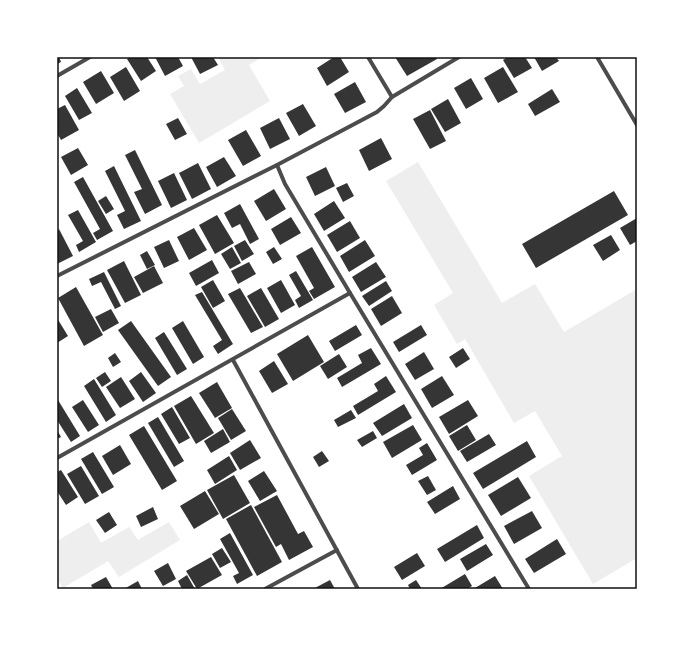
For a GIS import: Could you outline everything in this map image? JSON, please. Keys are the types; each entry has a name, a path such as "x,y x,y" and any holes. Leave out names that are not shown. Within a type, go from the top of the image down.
{"street":[{"path":"57,76 90,57"},
{"path":"368,57 392,97"},
{"path":"57,276 277,165 377,112 392,97 459,57"},
{"path":"597,57 637,126"},
{"path":"277,165 285,184 350,294 529,589"},
{"path":"57,458 350,294"},
{"path":"233,360 358,589"},
{"path":"265,589 337,550"}],"shaded area":[{"path":"218,57 262,57 249,65 270,101 199,143 170,94 184,86 178,76 191,69 200,84 225,70"},
{"path":"418,162 502,303 535,284 564,332 637,289 637,558 593,584 529,476 562,456 535,411 514,423 465,339 457,344 434,305 453,293 386,181"},
{"path":"89,522 101,543 129,527 138,540 169,522 180,540 119,577 108,561 63,588 57,579 57,541"}],"building":[{"path":"57,57 59,57 61,62 57,64"},
{"path":"130,57 147,57 156,71 141,81 127,59"},
{"path":"155,57 178,57 183,66 165,76"},
{"path":"191,57 213,57 218,65 200,74"},
{"path":"334,57 340,57 349,72 327,86 317,68"},
{"path":"395,57 436,57 437,59 407,76"},
{"path":"508,57 525,57 532,68 514,78 503,60"},
{"path":"534,57 556,57 559,61 542,71"},
{"path":"126,67 140,91 124,101 110,77"},
{"path":"503,67 518,92 498,103 484,78"},
{"path":"101,71 114,93 96,104 83,82"},
{"path":"471,78 483,99 466,109 454,88"},
{"path":"355,82 366,102 345,113 334,94"},
{"path":"77,88 92,113 79,120 65,96"},
{"path":"552,89 560,102 535,116 528,104"},
{"path":"448,99 461,123 445,132 431,109"},
{"path":"303,104 316,126 299,136 286,113"},
{"path":"65,105 79,130 61,140 57,133 57,109"},
{"path":"430,110 446,141 430,149 413,119"},
{"path":"178,118 187,134 175,140 166,124"},
{"path":"279,118 290,139 270,149 260,128"},
{"path":"246,130 261,156 243,166 228,140"},
{"path":"381,138 392,159 369,171 359,150"},
{"path":"78,148 88,165 71,175 61,157"},
{"path":"135,150 162,205 145,214 134,192 142,189 125,155"},
{"path":"224,157 236,176 217,187 206,167"},
{"path":"198,163 211,189 192,199 179,173"},
{"path":"114,166 141,221 124,229 117,215 125,211 105,171"},
{"path":"326,167 335,186 315,196 306,177"},
{"path":"174,173 187,200 171,208 158,181"},
{"path":"83,177 113,231 97,240 93,233 100,229 74,182"},
{"path":"347,183 354,196 343,202 336,188"},
{"path":"274,189 286,209 266,221 254,201"},
{"path":"614,191 628,215 536,268 522,244"},
{"path":"106,196 114,209 106,214 98,201"},
{"path":"334,201 345,218 324,231 314,214"},
{"path":"240,204 259,239 250,244 240,224 232,228 224,213"},
{"path":"78,210 96,242 79,252 76,245 83,241 68,215"},
{"path":"217,215 234,243 215,254 199,225"},
{"path":"291,217 301,233 280,245 271,229"},
{"path":"637,218 637,241 630,245 620,228"},
{"path":"350,221 360,238 337,252 327,235"},
{"path":"194,228 207,250 189,260 177,237"},
{"path":"59,229 73,256 57,264 57,231"},
{"path":"611,235 620,250 603,261 593,245"},
{"path":"169,240 179,261 164,268 154,247"},
{"path":"245,240 254,254 242,261 234,246"},
{"path":"365,240 375,256 349,272 340,256"},
{"path":"232,247 241,263 230,269 221,254"},
{"path":"274,247 282,259 273,264 266,252"},
{"path":"312,247 335,287 314,299 309,291 314,288 296,256"},
{"path":"147,251 155,265 147,269 140,255"},
{"path":"212,260 219,273 196,286 189,273"},
{"path":"124,261 141,295 125,303 107,270"},
{"path":"249,262 256,274 238,284 231,271"},
{"path":"376,262 386,277 361,292 352,277"},
{"path":"154,266 163,283 143,293 134,277"},
{"path":"296,271 313,300 299,308 295,300 301,296 289,275"},
{"path":"104,272 121,306 115,309 101,282 92,286 89,279"},
{"path":"213,280 225,301 213,308 201,287"},
{"path":"281,280 295,305 281,313 267,288"},
{"path":"386,281 392,291 369,306 362,296"},
{"path":"76,287 103,335 84,346 58,298"},
{"path":"240,288 263,327 251,333 228,294"},
{"path":"261,288 279,319 265,327 247,296"},
{"path":"202,292 233,344 218,354 213,346 222,340 195,295"},
{"path":"392,296 402,313 381,326 371,309"},
{"path":"111,309 119,323 103,332 95,317"},
{"path":"57,318 68,336 57,343"},
{"path":"131,321 171,377 158,386 118,330"},
{"path":"183,321 204,357 193,364 172,328"},
{"path":"356,325 362,335 335,351 329,341"},
{"path":"421,325 427,335 399,352 393,342"},
{"path":"164,332 187,369 177,375 155,338"},
{"path":"308,335 324,362 293,381 277,354"},
{"path":"371,348 381,364 342,387 337,378 362,363 358,355"},
{"path":"463,348 470,359 456,368 449,357"},
{"path":"424,352 434,369 415,380 405,364"},
{"path":"115,353 121,362 113,367 108,358"},
{"path":"339,354 347,367 328,379 320,366"},
{"path":"274,361 288,384 272,393 259,371"},
{"path":"105,372 111,381 102,387 96,378"},
{"path":"141,372 156,393 143,402 129,381"},
{"path":"386,376 396,392 358,415 353,406 378,391 374,384"},
{"path":"442,376 454,395 432,408 421,389"},
{"path":"121,377 135,399 120,408 106,387"},
{"path":"94,379 116,415 106,422 84,386"},
{"path":"217,382 232,408 215,418 199,393"},
{"path":"191,396 214,433 196,444 174,406"},
{"path":"58,400 80,436 71,442 57,420"},
{"path":"83,400 99,425 88,432 72,407"},
{"path":"468,400 478,416 449,434 439,417"},
{"path":"404,404 412,418 382,436 373,423"},
{"path":"172,407 190,438 179,444 161,414"},
{"path":"232,409 246,431 231,440 218,418"},
{"path":"351,410 356,418 338,427 334,420"},
{"path":"158,417 184,461 174,467 148,423"},
{"path":"413,425 422,440 392,458 383,442"},
{"path":"467,425 476,440 458,451 449,436"},
{"path":"144,426 177,481 162,490 129,435"},
{"path":"223,429 230,442 211,453 204,441"},
{"path":"57,430 61,437 57,439"},
{"path":"373,431 377,438 362,447 357,440"},
{"path":"489,434 496,445 467,462 460,451"},
{"path":"250,440 261,458 240,470 230,453"},
{"path":"527,441 536,457 483,489 473,473"},
{"path":"427,443 437,460 412,475 406,465 423,455 419,448"},
{"path":"120,445 131,464 113,475 102,456"},
{"path":"322,451 329,461 319,467 313,457"},
{"path":"93,452 114,487 102,494 81,459"},
{"path":"229,456 237,470 215,484 207,470"},
{"path":"81,466 99,496 85,504 67,474"},
{"path":"61,470 78,497 66,505 57,491 57,472"},
{"path":"264,471 277,491 260,501 248,481"},
{"path":"234,475 250,503 223,519 207,490"},
{"path":"428,476 436,490 427,495 418,481"},
{"path":"518,477 531,498 501,516 488,495"},
{"path":"453,486 460,499 435,514 427,502"},
{"path":"205,491 219,514 194,529 180,506"},
{"path":"277,495 298,534 304,531 313,547 289,560 281,544 276,547 254,507"},
{"path":"251,505 282,562 257,576 226,519"},
{"path":"153,507 158,519 141,527 136,516"},
{"path":"532,511 542,528 514,544 504,526"},
{"path":"109,512 117,525 105,533 96,520"},
{"path":"477,525 484,538 445,562 437,549"},
{"path":"230,533 253,575 237,584 233,576 239,573 220,539"},
{"path":"557,539 566,554 534,573 525,559"},
{"path":"486,544 493,555 467,571 460,559"},
{"path":"222,548 231,562 220,568 212,554"},
{"path":"417,553 425,566 402,580 394,567"},
{"path":"211,557 222,575 197,589 186,571"},
{"path":"168,563 176,579 163,586 154,571"},
{"path":"465,574 472,586 467,589 440,589"},
{"path":"187,575 195,589 182,589 178,581"},
{"path":"495,576 503,589 475,589 475,588"},
{"path":"106,577 113,589 93,589 91,585"},
{"path":"330,580 335,589 313,589"},
{"path":"416,580 422,589 410,589 408,585"},
{"path":"138,581 142,589 124,589"}]}
